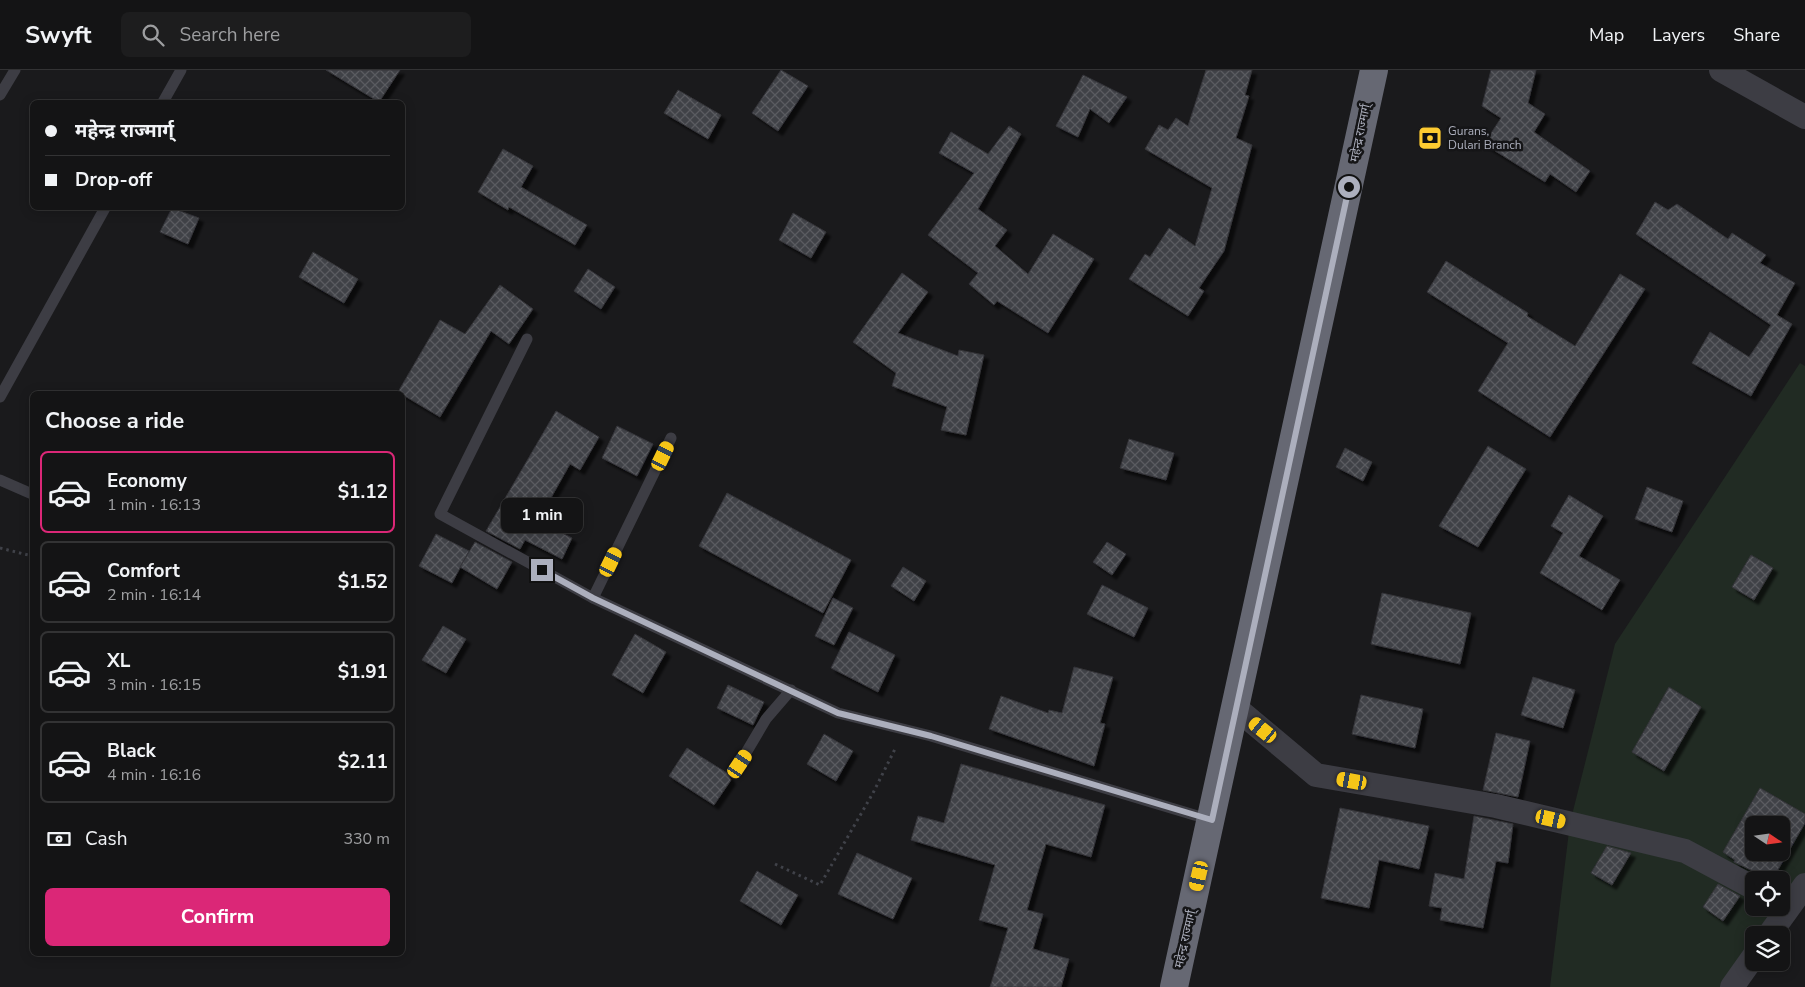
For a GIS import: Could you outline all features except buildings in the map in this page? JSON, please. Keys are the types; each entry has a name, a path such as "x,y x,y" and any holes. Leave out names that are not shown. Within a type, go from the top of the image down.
{"highway":[{"name":"महेन्द्र राज्मार्ग्","path":"1174,987 1212,820 1374,70"}],"street":[{"path":"1720,70 1805,117"},
{"path":"1236,708 1316,775 1496,806 1685,851 1745,883"},
{"path":"1790,900 1805,885"},
{"path":"1732,987 1745,969"}],"lane":[{"path":"0,95 15,70"},
{"path":"164,100 181,70"},
{"path":"0,397 104,210"},
{"path":"526,339 440,514 593,598 838,713 907,730 1212,820"},
{"path":"593,598 671,438"},
{"path":"0,480 30,493"},
{"path":"734,773 766,719 791,690"}],"path":[{"path":"0,548 30,556"},
{"path":"775,864 820,885 907,730"}],"shaded area":[{"path":"1800,363 1805,366 1805,885 1790,906 1790,871 1745,871 1745,916 1783,916 1775,926 1745,926 1745,969 1732,987 1550,987 1570,823 1615,644"}],"place":[{"name":"Gurans, Dulari Branch","path":"1430,138"}],"route":[{"path":"542,570 593,598 838,713 931,736 1212,820 1349,187"}]}
